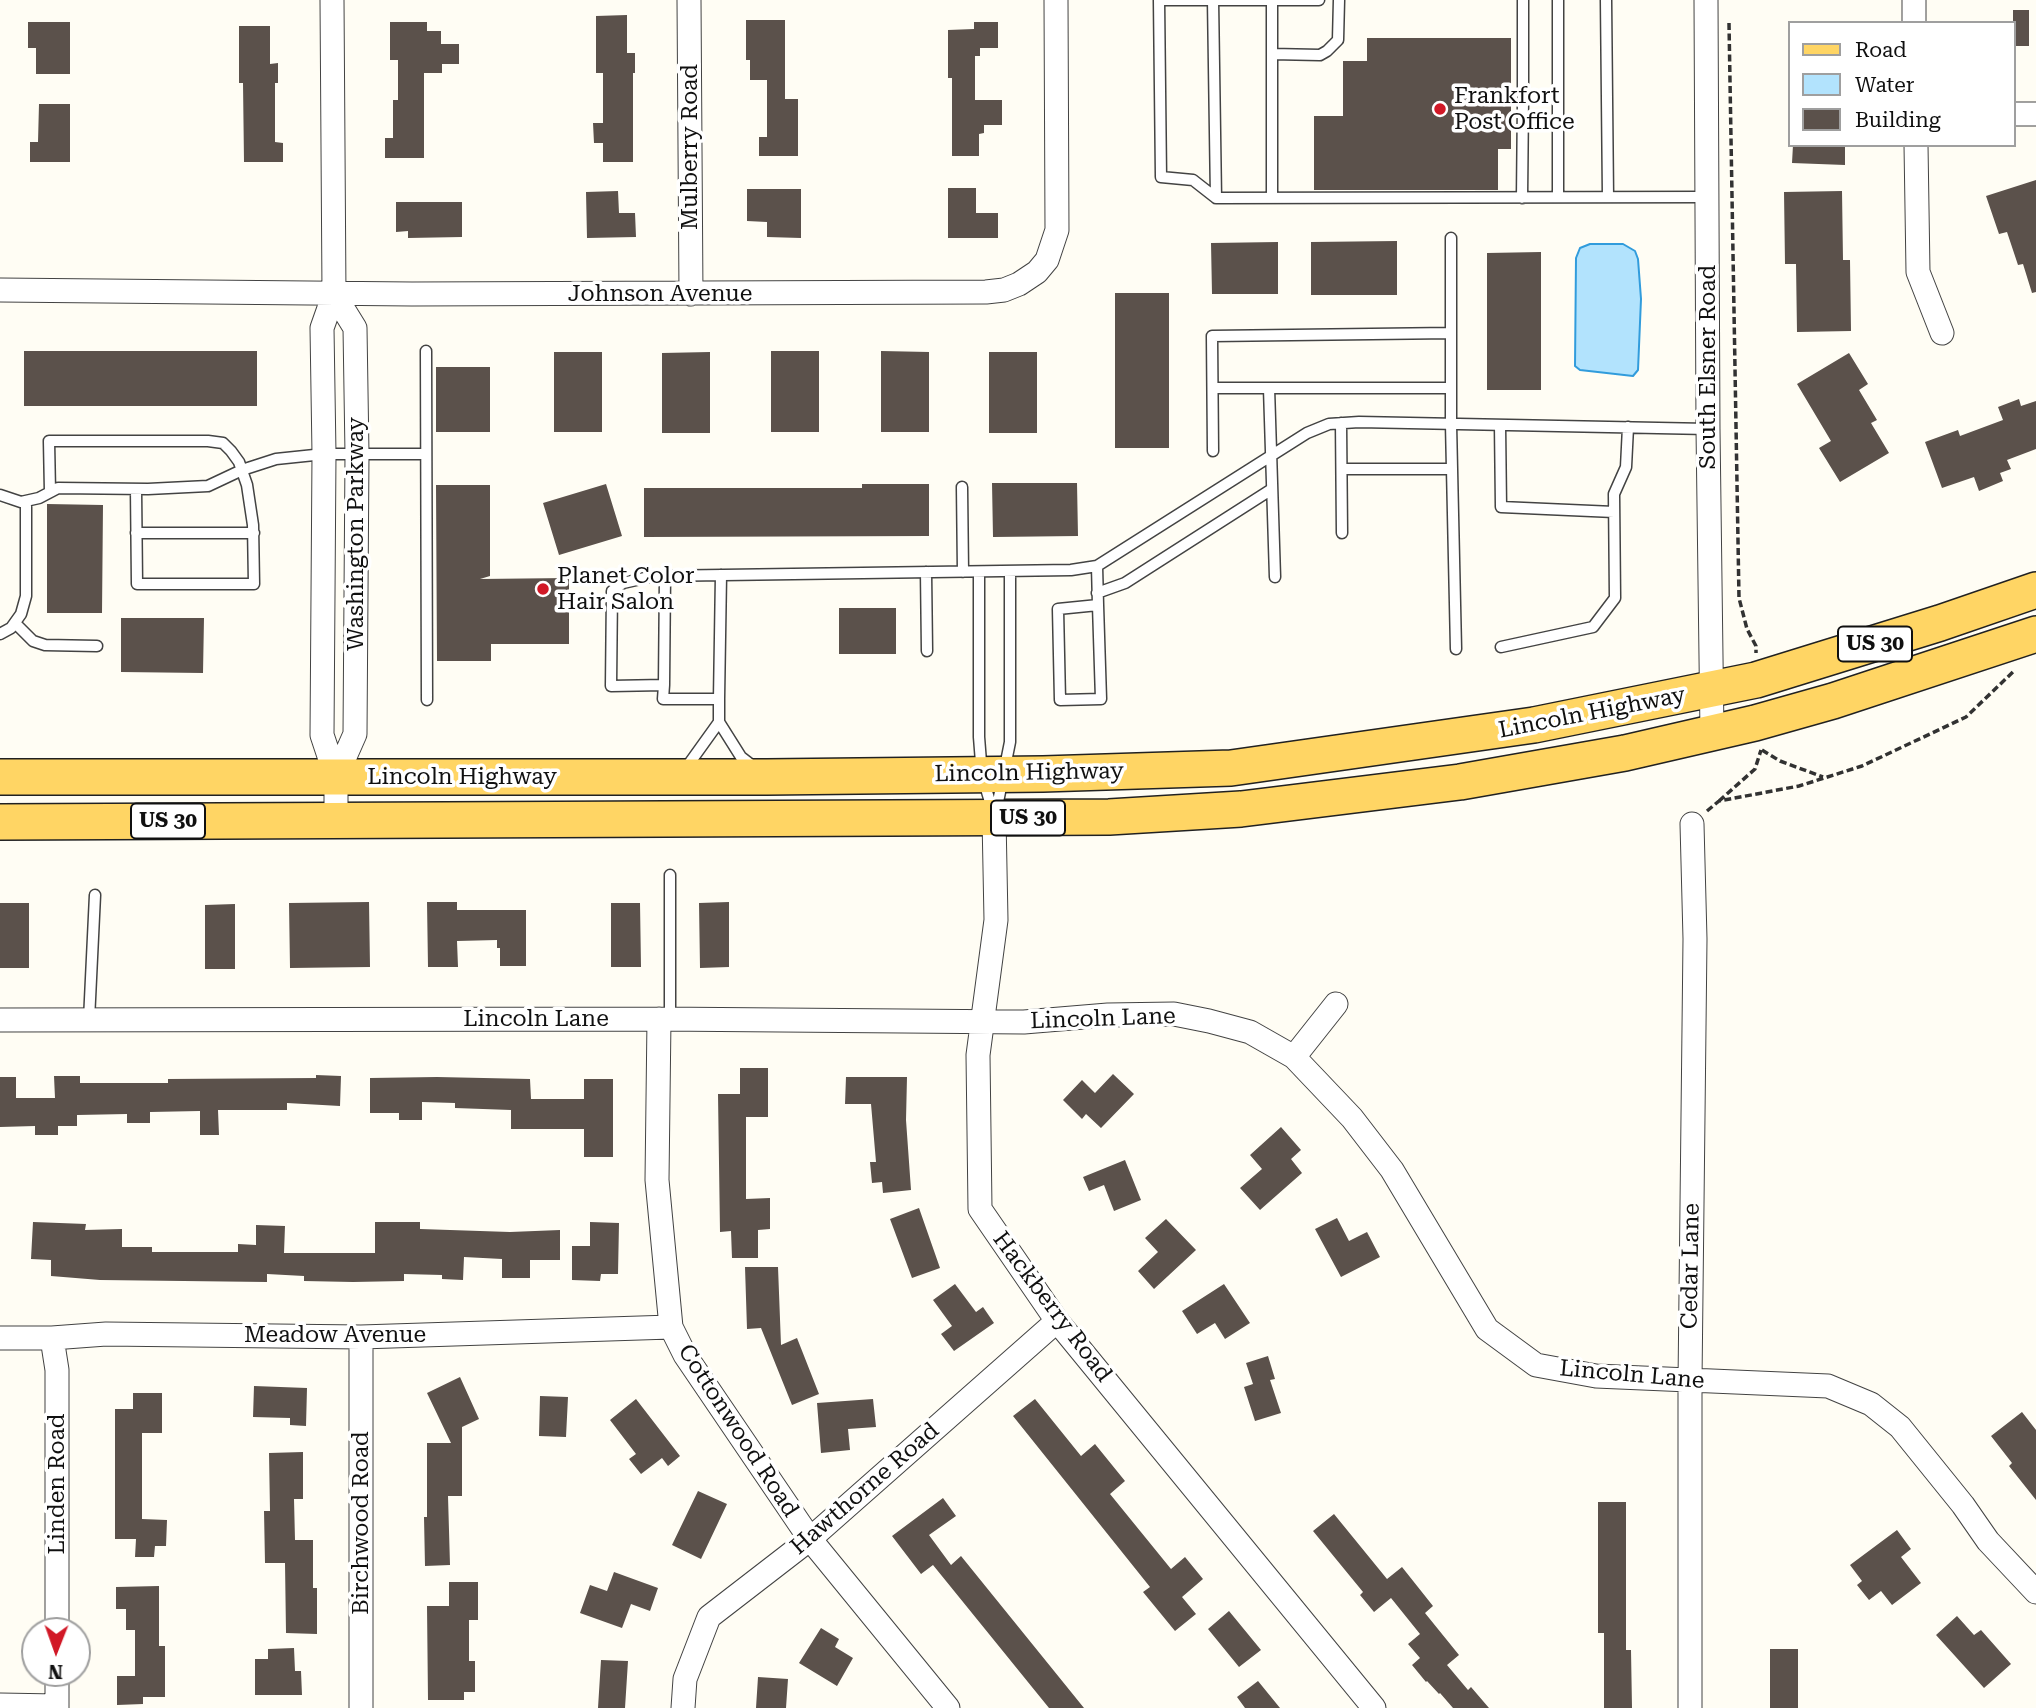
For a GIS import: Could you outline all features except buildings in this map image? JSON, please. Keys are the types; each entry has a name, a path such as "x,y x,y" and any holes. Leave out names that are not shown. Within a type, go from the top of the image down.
{"main road":[{"name":"Lincoln Highway","path":"0,777 767,777 993,775 1231,768 1534,725 1712,690 1756,680 1838,655 2036,590"},
{"name":"Lincoln Highway","path":"0,822 1109,817 1255,807 1460,782 1542,769 1712,733 1833,701 2036,634"}],"street":[{"name":"Washington Parkway","path":"332,0 334,294 321,328 324,454 322,735 336,777 336,820"},
{"name":"Mulberry Road","path":"689,0 691,294"},
{"name":"Johnson Avenue","path":"0,290 334,294 691,294 1004,290 1020,284 1037,272 1047,260 1057,230 1056,0"},
{"name":"South Elsner Road","path":"1706,0 1712,733"},
{"path":"1914,0 1914,21"},
{"path":"2015,114 2036,114"},
{"path":"1916,147 1918,272 1942,333"},
{"name":"Washington Parkway","path":"334,294 355,328 357,454 355,734 336,777"},
{"name":"Hackberry Road","path":"994,818 996,920 978,1055 980,1209 1057,1321 1374,1708"},
{"name":"Cedar Lane","path":"1690,1708 1690,1381 1695,939 1692,824"},
{"path":"1294,1057 1336,1004"},
{"name":"Lincoln Lane","path":"0,1020 665,1019 1024,1022 1108,1015 1174,1014 1250,1032 1294,1057 1352,1118 1392,1170 1487,1329 1536,1366 1597,1376 1828,1386 1871,1404 1900,1427 1963,1505 1988,1541 2036,1592"},
{"name":"Cottonwood Road","path":"665,1019 657,1180 671,1327 685,1355 810,1539 948,1708"},
{"name":"Hawthorne Road","path":"683,1708 685,1679 709,1617 810,1539 1057,1321"},
{"name":"Meadow Avenue","path":"0,1338 106,1334 361,1337 671,1327"},
{"name":"Birchwood Road","path":"361,1337 361,1708"},
{"name":"Linden Road","path":"52,1338 57,1370 57,1617"},
{"path":"0,1705 57,1707 57,1687"}],"lane":[{"path":"1319,0 1159,0 1161,177 1193,180 1216,198 1707,197"},
{"path":"1213,0 1216,198"},
{"path":"1272,0 1272,198"},
{"path":"1272,54 1320,55 1326,51 1338,40 1339,0"},
{"path":"1522,198 1523,0"},
{"path":"1558,0 1558,197"},
{"path":"1606,0 1608,197"},
{"path":"1451,238 1451,424 1456,649"},
{"path":"1213,451 1212,336 1451,333"},
{"path":"426,351 427,700"},
{"path":"1213,388 1451,388"},
{"path":"1269,388 1275,577"},
{"path":"1341,423 1342,534"},
{"path":"664,685 611,685 612,591 623,583 665,576 1071,570 1097,566 1307,433 1329,424 1708,429"},
{"path":"1500,425 1501,507 1614,512"},
{"path":"1501,647 1593,627 1615,598 1614,494 1626,467 1628,427"},
{"path":"50,492 49,441 208,440 223,443 232,450 242,470 252,506 254,584 137,584 136,489"},
{"path":"0,495 21,502 58,488 208,486 276,458 324,454 426,454"},
{"path":"1343,469 1452,469"},
{"path":"962,487 963,572"},
{"path":"1097,593 1125,583 1272,489"},
{"path":"0,634 15,623 21,614 26,596 26,501"},
{"path":"136,533 254,533"},
{"path":"1097,566 1101,699 1060,700 1058,609 1098,605"},
{"path":"994,818 993,775 1010,742 1010,571"},
{"path":"926,572 927,650"},
{"path":"979,572 979,737 993,775 994,818"},
{"path":"721,575 719,722 741,757 767,777"},
{"path":"665,576 663,699 719,699"},
{"path":"15,623 33,641 45,645 97,646"},
{"path":"677,777 695,758 719,722"},
{"path":"665,1019 670,875"},
{"path":"89,1020 95,895"}],"path":[{"path":"1729,14 1739,598 1746,629 1756,646"},
{"path":"1719,801 1798,786 1862,766 1966,718 2018,667"},
{"path":"1692,824 1755,769 1762,750 1780,761 1824,778"}],"water":[{"path":"1590,244 1623,244 1635,251 1638,259 1641,299 1638,370 1633,376 1580,370 1575,366 1576,258 1580,248"}],"place":[{"name":"Frankfort Post Office","path":"1440,109"},
{"name":"Planet Color Hair Salon","path":"543,589"}]}
